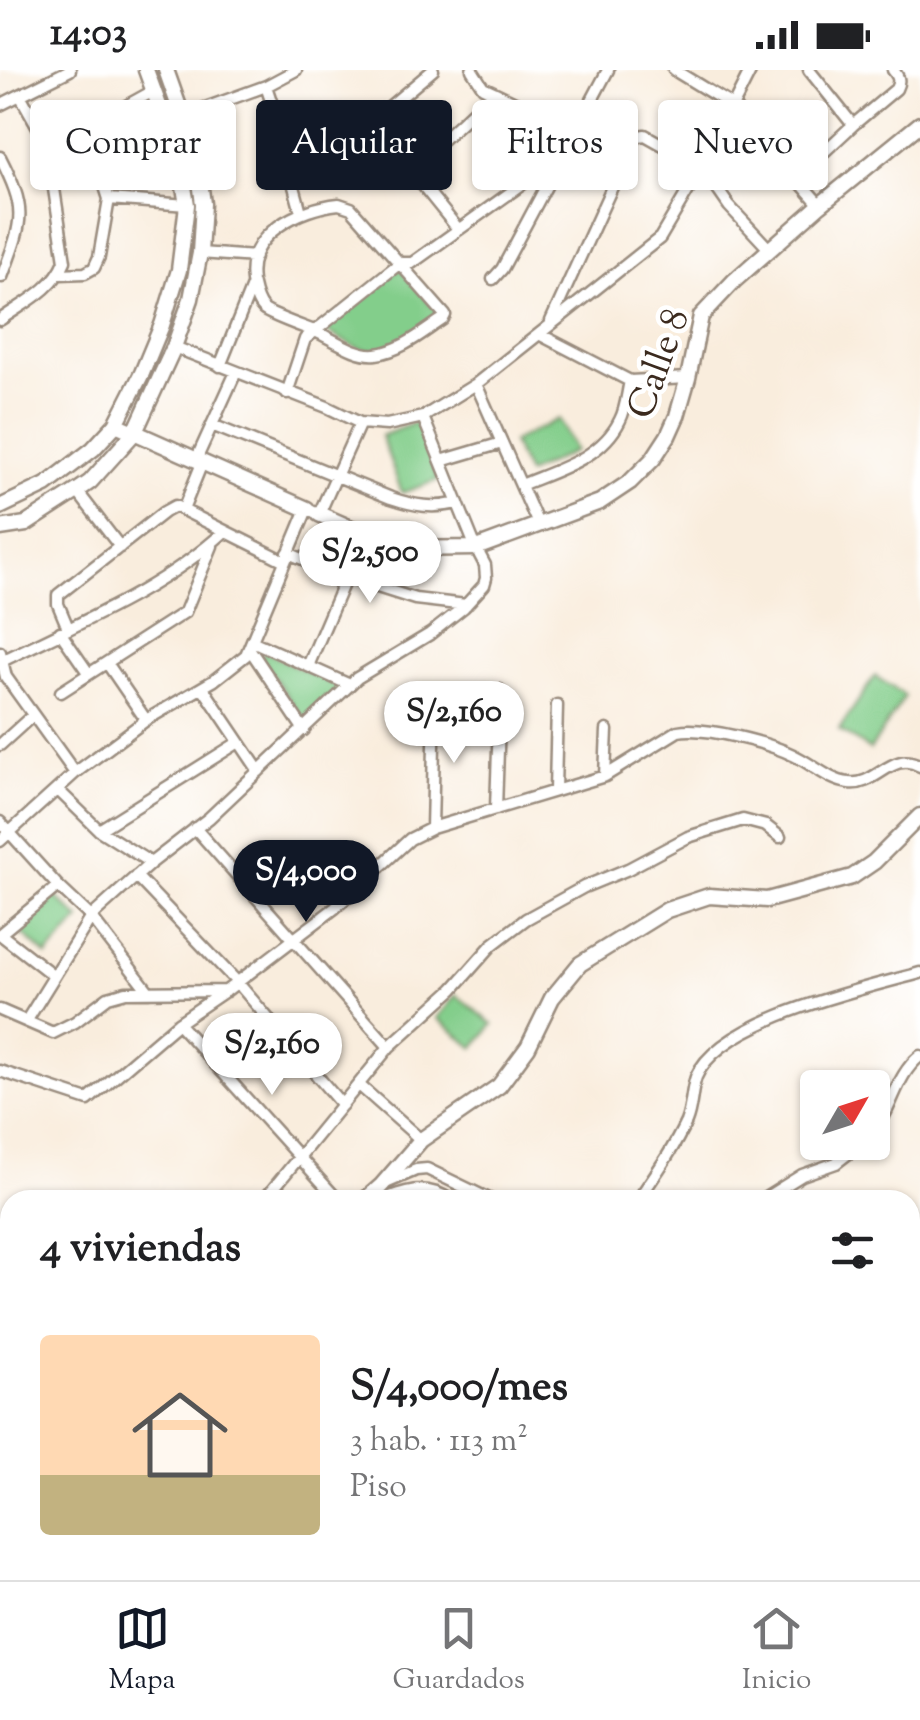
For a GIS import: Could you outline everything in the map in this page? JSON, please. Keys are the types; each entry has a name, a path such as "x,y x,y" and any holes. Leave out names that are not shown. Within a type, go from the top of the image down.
{"street":[{"path":"0,507 46,485 116,424 162,325 179,270 187,205 180,163 146,70"},
{"path":"166,70 176,100"},
{"path":"227,100 296,70"},
{"path":"398,100 434,70"},
{"path":"472,70 484,87 511,100"},
{"path":"674,70 687,74 724,100"},
{"path":"736,100 751,70"},
{"path":"809,70 853,124"},
{"path":"828,148 896,89 900,82 894,70"},
{"path":"0,106 66,71"},
{"path":"591,100 604,72"},
{"path":"266,86 271,100"},
{"path":"136,100 154,90"},
{"path":"458,229 416,176 416,164 494,92"},
{"path":"20,96 30,113"},
{"name":"Calle 8","path":"116,424 398,548 476,548 600,502 630,482 653,459 668,436 688,378 702,316 734,281 820,204 920,124"},
{"path":"0,158 17,190 21,213 18,234 2,277"},
{"path":"0,320 60,274 65,261 54,190"},
{"path":"60,274 85,273 94,268 109,199 106,190"},
{"path":"0,528 26,524 90,482 134,432 174,347 191,300 200,253 201,190"},
{"path":"296,190 302,212"},
{"path":"287,393 305,339 400,264 412,263 513,190"},
{"path":"493,279 544,190"},
{"path":"544,330 610,190"},
{"path":"174,347 360,423 387,425 423,418 476,384 660,238 688,190"},
{"path":"718,190 770,250"},
{"path":"808,190 820,204"},
{"path":"109,199 187,205"},
{"path":"339,204 350,208 440,309 445,315 443,319 390,352 370,355 264,310 254,294 250,269 261,242 302,212 339,204"},
{"path":"200,253 255,257"},
{"path":"220,366 253,285"},
{"path":"544,330 630,381 688,378"},
{"path":"183,510 212,424 236,372"},
{"path":"521,485 587,456 609,439 622,418 630,381"},
{"path":"476,384 538,524"},
{"path":"27,1020 91,917 259,772 357,678 430,634 484,585 485,565 423,418"},
{"path":"5,837 75,773 146,720 202,688 246,655 287,557 336,475 360,423"},
{"path":"212,424 391,498 421,507 440,508 458,503"},
{"path":"441,461 502,442"},
{"path":"77,491 120,547"},
{"path":"89,674 64,630 58,596 175,506 287,557 415,599 466,605"},
{"path":"75,773 6,678 1,662 147,590 225,532"},
{"path":"61,692 185,612 214,541"},
{"path":"308,666 346,577"},
{"path":"250,644 350,685"},
{"path":"250,644 304,730"},
{"path":"107,663 146,720"},
{"path":"202,688 259,772"},
{"path":"496,808 500,690"},
{"path":"432,828 435,704"},
{"path":"554,791 557,705"},
{"path":"0,745 33,715"},
{"path":"0,1071 88,1100 178,1023 335,908 410,839 432,828 605,776 678,731 690,729 793,754 842,782 858,784 900,762 911,760 920,766"},
{"path":"605,776 606,730"},
{"path":"99,830 239,742"},
{"path":"58,790 99,830 151,862"},
{"path":"383,1190 421,1140 499,1086 528,1047 552,998 580,964 667,910 708,896 767,900 852,877 874,862 920,816"},
{"path":"272,1190 390,1047 492,945 526,919 584,886 628,869 688,837 743,820 766,826 780,837"},
{"path":"0,822 5,837 91,917 149,992"},
{"path":"195,828 390,1047"},
{"path":"136,876 237,982 342,1105"},
{"path":"54,976 0,934 58,886"},
{"path":"645,1190 688,1118 697,1076 717,1049 731,1038 805,1006 920,973"},
{"path":"0,1010 53,1033 76,1022 108,997 126,992 226,991"},
{"path":"178,1023 329,1190"},
{"path":"890,1107 900,1078 920,1056"},
{"path":"359,1084 421,1140"},
{"path":"777,1190 802,1174 839,1160"},
{"path":"386,1190 416,1170 427,1169 470,1190"}],"green space":[{"path":"400,268 438,312 438,318 403,341 374,351 356,347 328,332 325,327"},
{"path":"559,419 575,451 527,474 512,442"},
{"path":"417,422 438,480 402,493 381,436"},
{"path":"264,651 336,686 337,693 309,718 301,716 261,658"},
{"path":"875,676 905,696 870,750 839,730"},
{"path":"54,895 80,919 47,956 21,932"},
{"path":"456,995 493,1024 474,1048 437,1018"}]}
